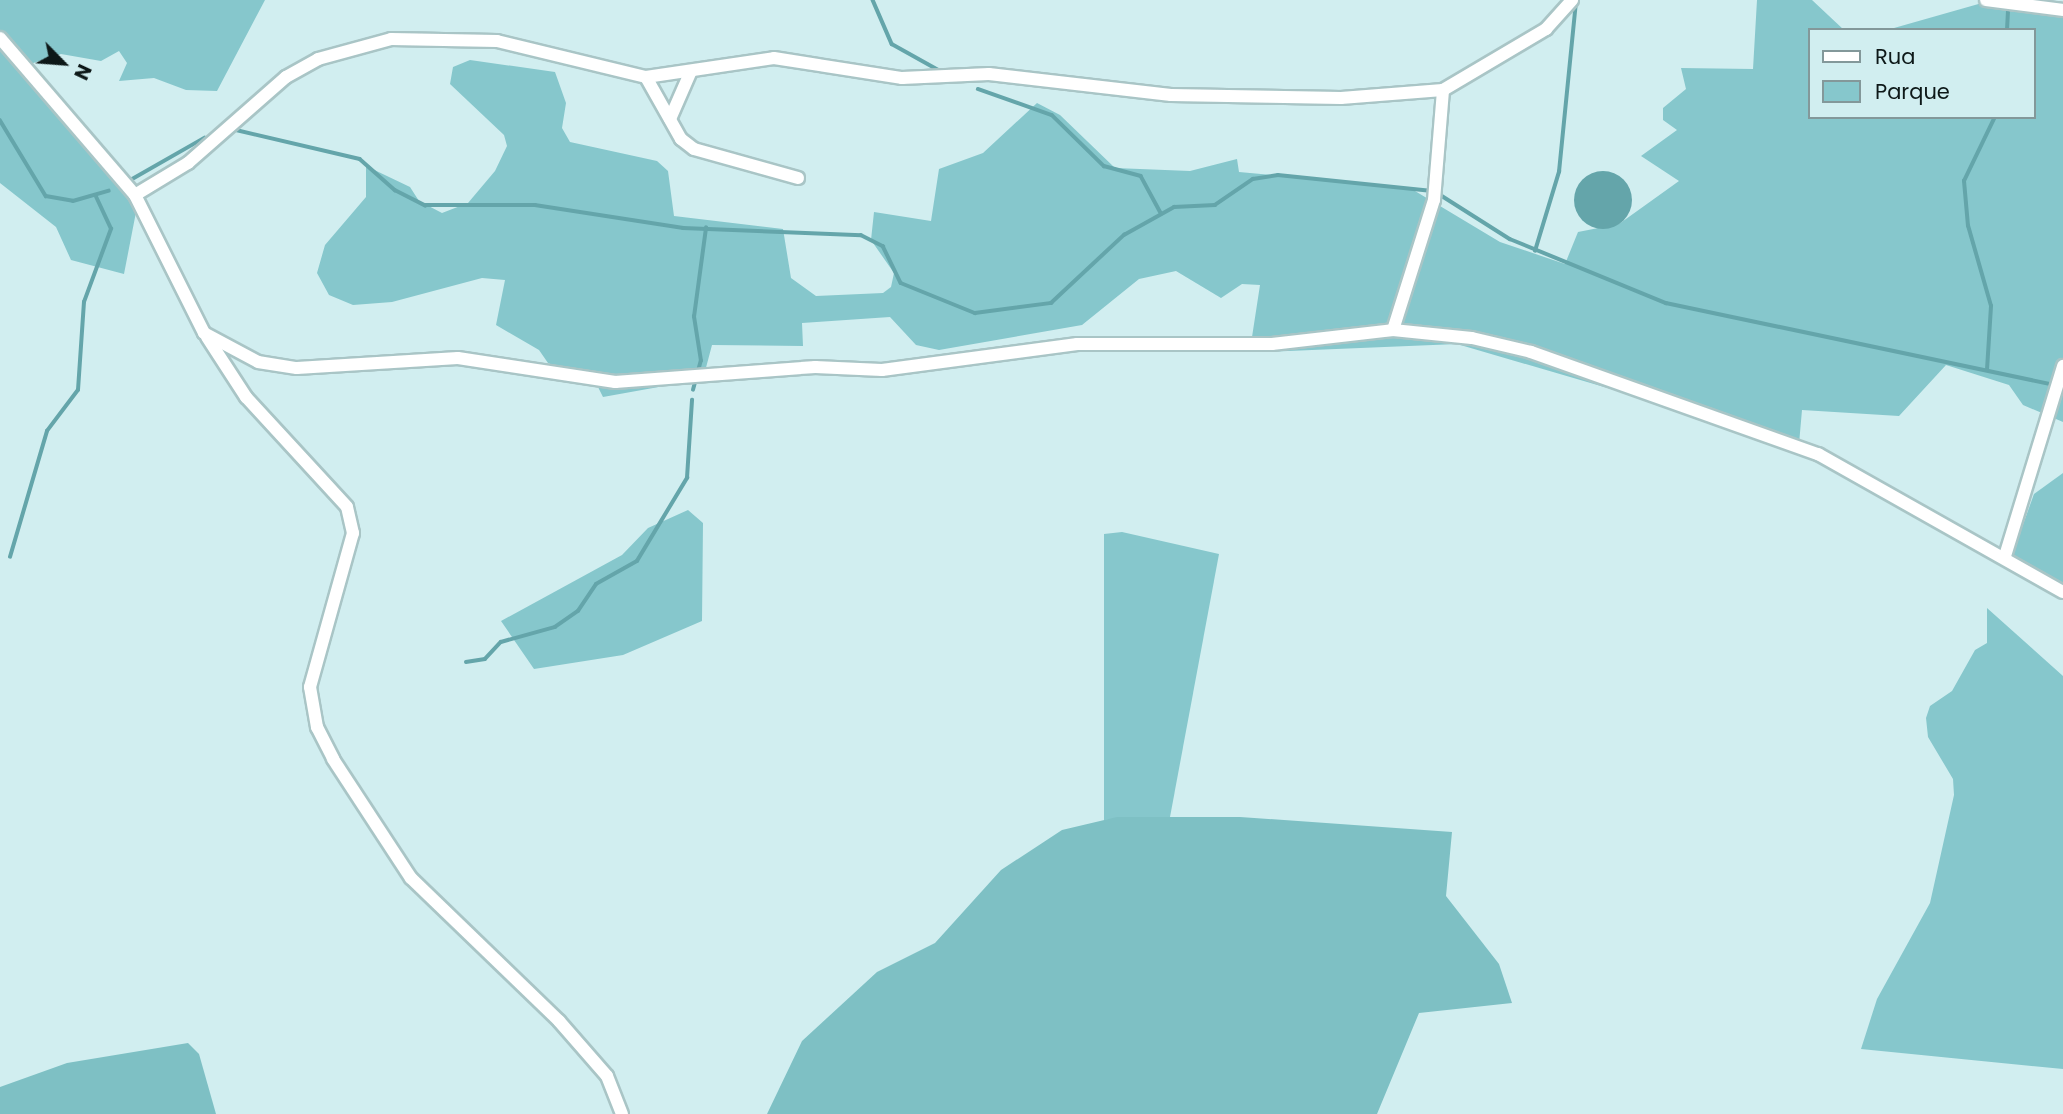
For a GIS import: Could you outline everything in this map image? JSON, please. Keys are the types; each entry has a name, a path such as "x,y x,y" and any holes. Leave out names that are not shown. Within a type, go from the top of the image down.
{"street":[{"path":"135,194 188,163 286,77 354,46 391,39 497,41 646,77 774,58 902,78 1064,78 1171,95 1341,98 1443,90 1546,29 1572,0"},
{"path":"1986,0 2063,10"},
{"path":"0,38 135,194 204,333 246,397 347,507 353,533 310,687 317,727 332,759 411,878 559,1021 607,1076 622,1114"},
{"path":"670,119 691,71"},
{"path":"646,77 670,119 694,149 799,178"},
{"path":"1393,330 1434,200 1443,90"},
{"path":"204,333 258,362 297,368 457,358 615,382 815,367 882,370 1077,344 1272,344 1393,330 1531,352 1818,454 2005,556 2063,592"},
{"path":"2005,556 2063,366"}],"green space":[{"path":"0,0 265,0 217,91 186,90 154,78 119,81 127,63 119,51 101,61 61,54 24,66 137,207 124,274 71,260 56,227 0,183"},
{"path":"1757,0 1812,0 1842,28 1808,28 1808,119 2035,119 2035,28 1894,28 1989,1 2063,16 2063,422 2023,405 2009,385 1946,365 1899,416 1802,410 1799,444 1457,344 1264,352 1252,337 1260,285 1242,284 1221,298 1176,271 1139,279 1082,325 939,350 916,345 890,317 802,323 803,346 712,345 703,379 603,397 597,385 548,363 539,350 496,325 505,280 482,278 392,302 353,305 329,295 317,273 325,245 366,197 366,166 410,187 419,201 442,213 468,203 495,171 507,146 504,135 450,84 453,67 470,60 555,72 566,103 562,128 570,142 657,161 668,171 674,216 783,229 791,278 816,296 883,293 891,287 894,273 871,240 874,212 931,221 939,169 983,153 1037,103 1060,115 1115,168 1190,171 1237,159 1239,172 1410,188 1500,242 1565,264 1578,232 1619,224 1679,181 1641,156 1677,130 1663,120 1663,108 1686,89 1681,68 1753,69"},
{"path":"2063,473 2063,599 2008,566 2034,494"},
{"path":"688,510 703,523 702,621 623,655 534,669 501,621 622,555 648,528"},
{"path":"1122,532 1219,554 1170,817 1104,820 1104,534"},
{"path":"1987,608 2063,676 2063,1069 1861,1049 1877,999 1930,903 1954,795 1953,779 1928,737 1926,718 1930,706 1952,691 1975,650 1987,643"}],"shaded area":[{"path":"1597,171 1609,171 1624,179 1632,194 1632,206 1624,221 1609,229 1597,229 1582,221 1574,206 1574,194 1582,179"},
{"path":"1117,817 1240,817 1452,832 1446,896 1499,964 1512,1003 1419,1013 1377,1114 767,1114 802,1041 877,972 935,943 1001,870 1062,830"},
{"path":"188,1043 199,1054 216,1114 0,1114 0,1087 67,1063"}],"waterway":[{"path":"873,0 892,44 942,72"},
{"path":"1535,251 1559,172 1576,2"},
{"path":"2007,28 2008,12"},
{"path":"978,89 1052,115 1104,166 1141,176 1161,213"},
{"path":"1987,370 1991,306 1968,226 1964,181 1994,119"},
{"path":"0,120 46,196 73,201 109,191"},
{"path":"232,129 360,159 395,190 425,205 535,205 683,228 861,235 883,246 901,283 975,313 1051,303 1124,235 1174,207 1215,205 1253,179 1278,175 1432,191"},
{"path":"127,182 204,138"},
{"path":"1439,194 1510,239 1666,303 2063,387"},
{"path":"10,557 47,431 78,390 84,302 111,229 96,197"},
{"path":"693,390 701,361 694,317 706,228"},
{"path":"466,662 485,659 501,642 555,627 578,611 596,584 637,561 687,478 692,400"}]}
